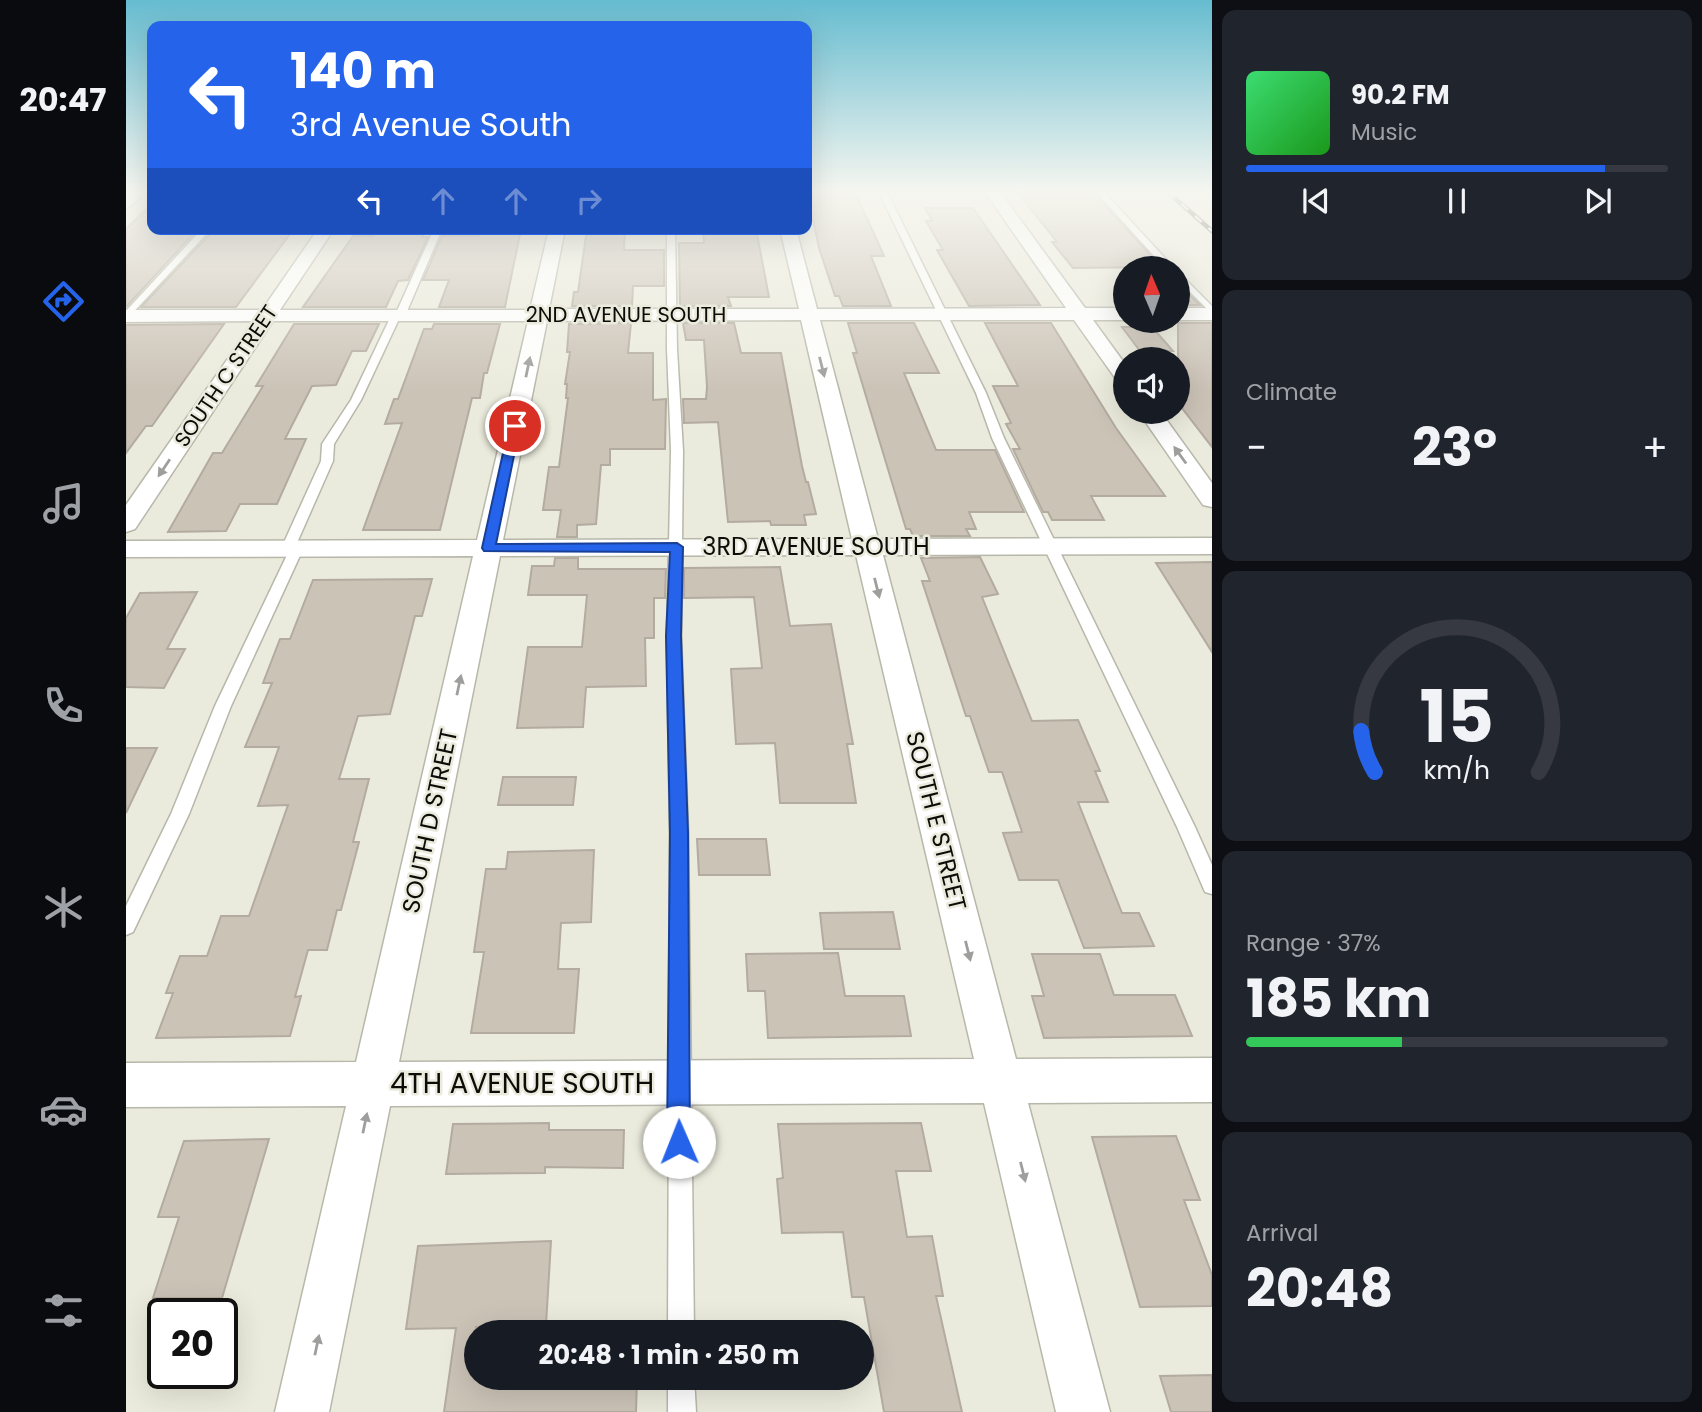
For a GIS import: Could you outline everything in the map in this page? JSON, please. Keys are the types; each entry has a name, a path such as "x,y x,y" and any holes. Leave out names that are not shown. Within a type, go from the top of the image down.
{"street":[{"name":"SOUTH C STREET","path":"126,524 306,258"},
{"name":"SOUTH D STREET","path":"302,1412 551,258"},
{"name":"SOUTH E STREET","path":"795,258 1083,1412"},
{"path":"1040,258 1113,361"},
{"path":"1190,313 1212,312"},
{"name":"2ND AVENUE SOUTH","path":"126,316 1113,314"},
{"path":"1158,424 1212,499"},
{"name":"3RD AVENUE SOUTH","path":"126,549 1212,546"},
{"name":"4TH AVENUE SOUTH","path":"126,1085 1212,1080"}],"lane":[{"path":"126,316 180,258"},
{"path":"126,926 180,814 223,706 257,639 327,461 328,444 356,400 425,258"},
{"path":"671,258 677,451 674,636 679,833 681,1320"},
{"path":"915,258 981,393 998,438 1212,886"},
{"path":"1190,288 1212,312"},
{"path":"681,1390 682,1412"}],"building":[{"path":"126,258 171,258 126,307"},
{"path":"187,258 272,258 236,307 141,307"},
{"path":"338,258 418,258 408,280 398,281 386,307 303,307"},
{"path":"433,258 515,258 505,307 439,307 449,280 423,280"},
{"path":"583,258 664,258 664,286 633,286 632,306 572,306 574,292 578,292"},
{"path":"679,258 762,258 769,297 728,297 731,306 680,306"},
{"path":"822,258 872,258 891,306 843,306 839,296 835,296"},
{"path":"942,258 1007,258 1040,305 969,306"},
{"path":"1065,258 1113,258 1113,268 1073,268"},
{"path":"1190,296 1200,305 1190,305"},
{"path":"631,323 628,353 653,353 653,400 666,399 665,449 610,449 610,465 601,465 596,524 577,525 577,537 557,537 561,510 543,510 549,467 559,467 568,398 565,384 570,352 567,352 569,324"},
{"path":"683,323 734,323 741,353 781,353 802,466 816,514 804,515 806,525 771,525 770,521 728,522 718,422 684,423 683,399 706,399 707,387 704,340 686,340"},
{"path":"848,323 914,323 939,373 904,373 936,450 995,450 1024,512 969,512 976,529 966,529 970,536 913,536 910,529 906,529 853,353 857,353"},
{"path":"985,323 1051,323 1113,424 1165,496 1091,496 1104,520 1052,520 1048,512 1043,512 1013,449 1020,449 1006,424 1011,423 993,386 1018,386"},
{"path":"1190,323 1212,323 1212,447 1190,419 1190,347 1178,347 1178,333 1190,333"},
{"path":"224,324 152,426 146,426 126,453 126,325"},
{"path":"294,324 379,324 366,351 352,351 336,385 312,386 285,439 306,439 277,504 240,504 226,531 168,532 213,453 222,453 263,386 256,386"},
{"path":"434,324 500,324 487,373 484,373 480,398 472,398 440,530 363,530 402,423 385,424 394,399 398,399 424,329 432,329"},
{"path":"1126,333 1157,333 1170,347 1137,347"},
{"path":"980,557 998,594 982,597 1032,721 1078,720 1100,771 1095,771 1108,802 1078,802 1122,913 1139,913 1154,946 1084,948 1058,880 1019,880 1003,833 1022,832 1002,772 989,772 970,716 966,716 922,581 930,581 921,558"},
{"path":"555,558 578,558 578,569 666,569 665,598 654,598 654,638 645,638 646,686 586,687 583,727 517,728 528,647 582,647 587,595 528,595 532,566 554,566"},
{"path":"1212,562 1212,652 1156,563"},
{"path":"780,567 790,626 831,624 853,744 847,744 856,803 780,803 775,743 736,744 731,669 762,668 754,597 684,598 684,568"},
{"path":"432,579 422,616 415,616 390,714 358,716 339,779 369,779 353,842 359,842 327,950 308,950 295,997 301,996 290,1036 156,1038 173,993 166,993 180,956 207,956 221,916 249,916 288,805 258,806 279,747 245,747 272,683 263,683 280,639 290,639 313,580"},
{"path":"197,592 167,649 185,649 164,688 126,687 126,618 140,593"},
{"path":"126,748 157,748 126,813"},
{"path":"503,777 576,777 573,805 498,805"},
{"path":"697,839 766,839 770,875 699,875"},
{"path":"594,850 591,922 561,923 558,969 579,969 574,1033 471,1033 484,952 474,952 486,869 506,869 508,852"},
{"path":"893,912 900,949 824,949 820,913"},
{"path":"838,953 845,996 904,996 911,1036 768,1038 765,991 748,991 746,954"},
{"path":"1032,954 1100,954 1114,995 1175,995 1192,1036 1044,1038 1032,996 1044,996"},
{"path":"549,1123 549,1130 624,1130 623,1168 545,1167 545,1173 446,1174 453,1124"},
{"path":"921,1123 931,1171 896,1171 907,1237 932,1236 943,1296 936,1296 962,1412 884,1412 874,1354 874,1320 868,1320 864,1297 852,1297 843,1232 782,1233 777,1179 783,1178 778,1124"},
{"path":"1176,1136 1200,1200 1184,1200 1212,1275 1212,1306 1140,1307 1092,1137"},
{"path":"269,1139 222,1298 153,1298 179,1217 158,1217 184,1141"},
{"path":"551,1241 546,1320 464,1320 464,1390 637,1390 636,1412 444,1412 456,1328 406,1329 418,1246"},
{"path":"1212,1375 1212,1412 1171,1412 1160,1376"}],"route":[{"path":"515,426 489,548 677,547 674,636 679,833 679,1142"}]}
